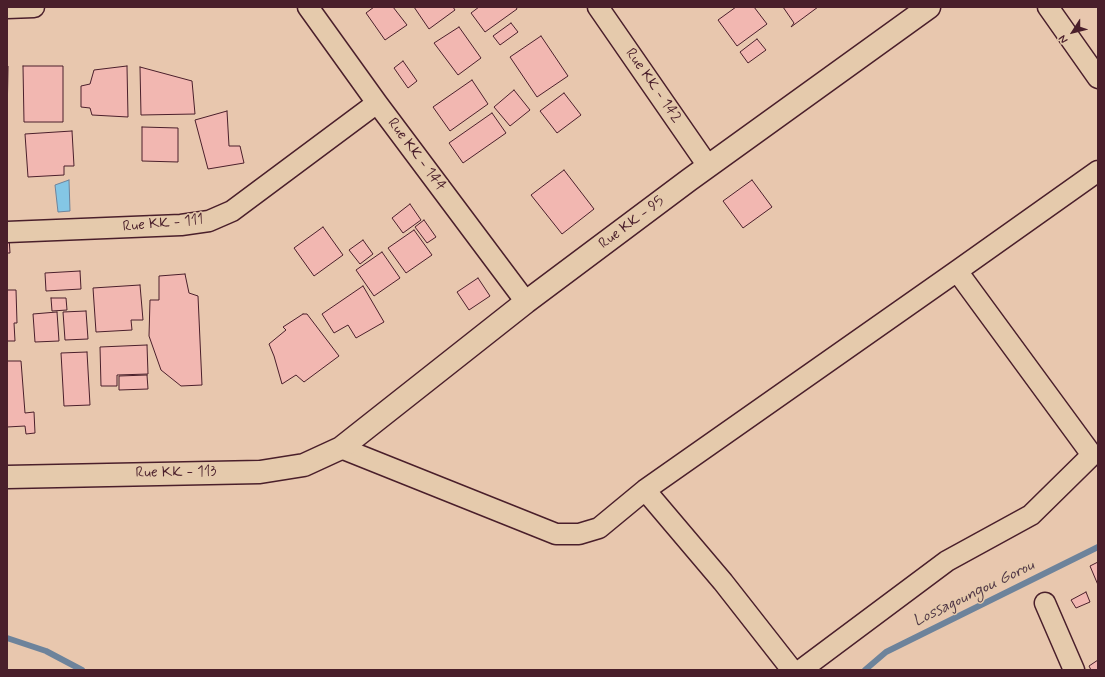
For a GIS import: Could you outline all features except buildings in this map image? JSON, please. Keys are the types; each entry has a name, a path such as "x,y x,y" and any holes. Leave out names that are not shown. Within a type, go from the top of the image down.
{"street":[{"path":"9,8 34,7"},
{"name":"Rue KK - 144","path":"308,7 377,103 526,302"},
{"name":"Rue KK - 142","path":"598,7 708,166"},
{"name":"Rue KK - 95","path":"341,448 526,302 708,166 929,7"},
{"path":"1048,7 1098,78"},
{"name":"Rue KK - 111","path":"7,232 180,226 209,221 232,210 377,103"},
{"path":"341,448 556,534 579,534 599,528 645,490 1098,171"},
{"path":"801,670 947,561 1031,515 1095,455 957,271"},
{"name":"Rue KK - 113","path":"7,477 260,472 304,466 341,448"},
{"path":"645,490 723,582 792,670"},
{"path":"1045,603 1074,670"}],"water":[{"path":"69,180 70,211 58,212 55,185"}],"waterway":[{"name":"Lossagoungou Gorou","path":"865,670 886,652 1098,547"},
{"name":"Lossagoungou Gorou","path":"7,638 46,651 82,670"}]}
